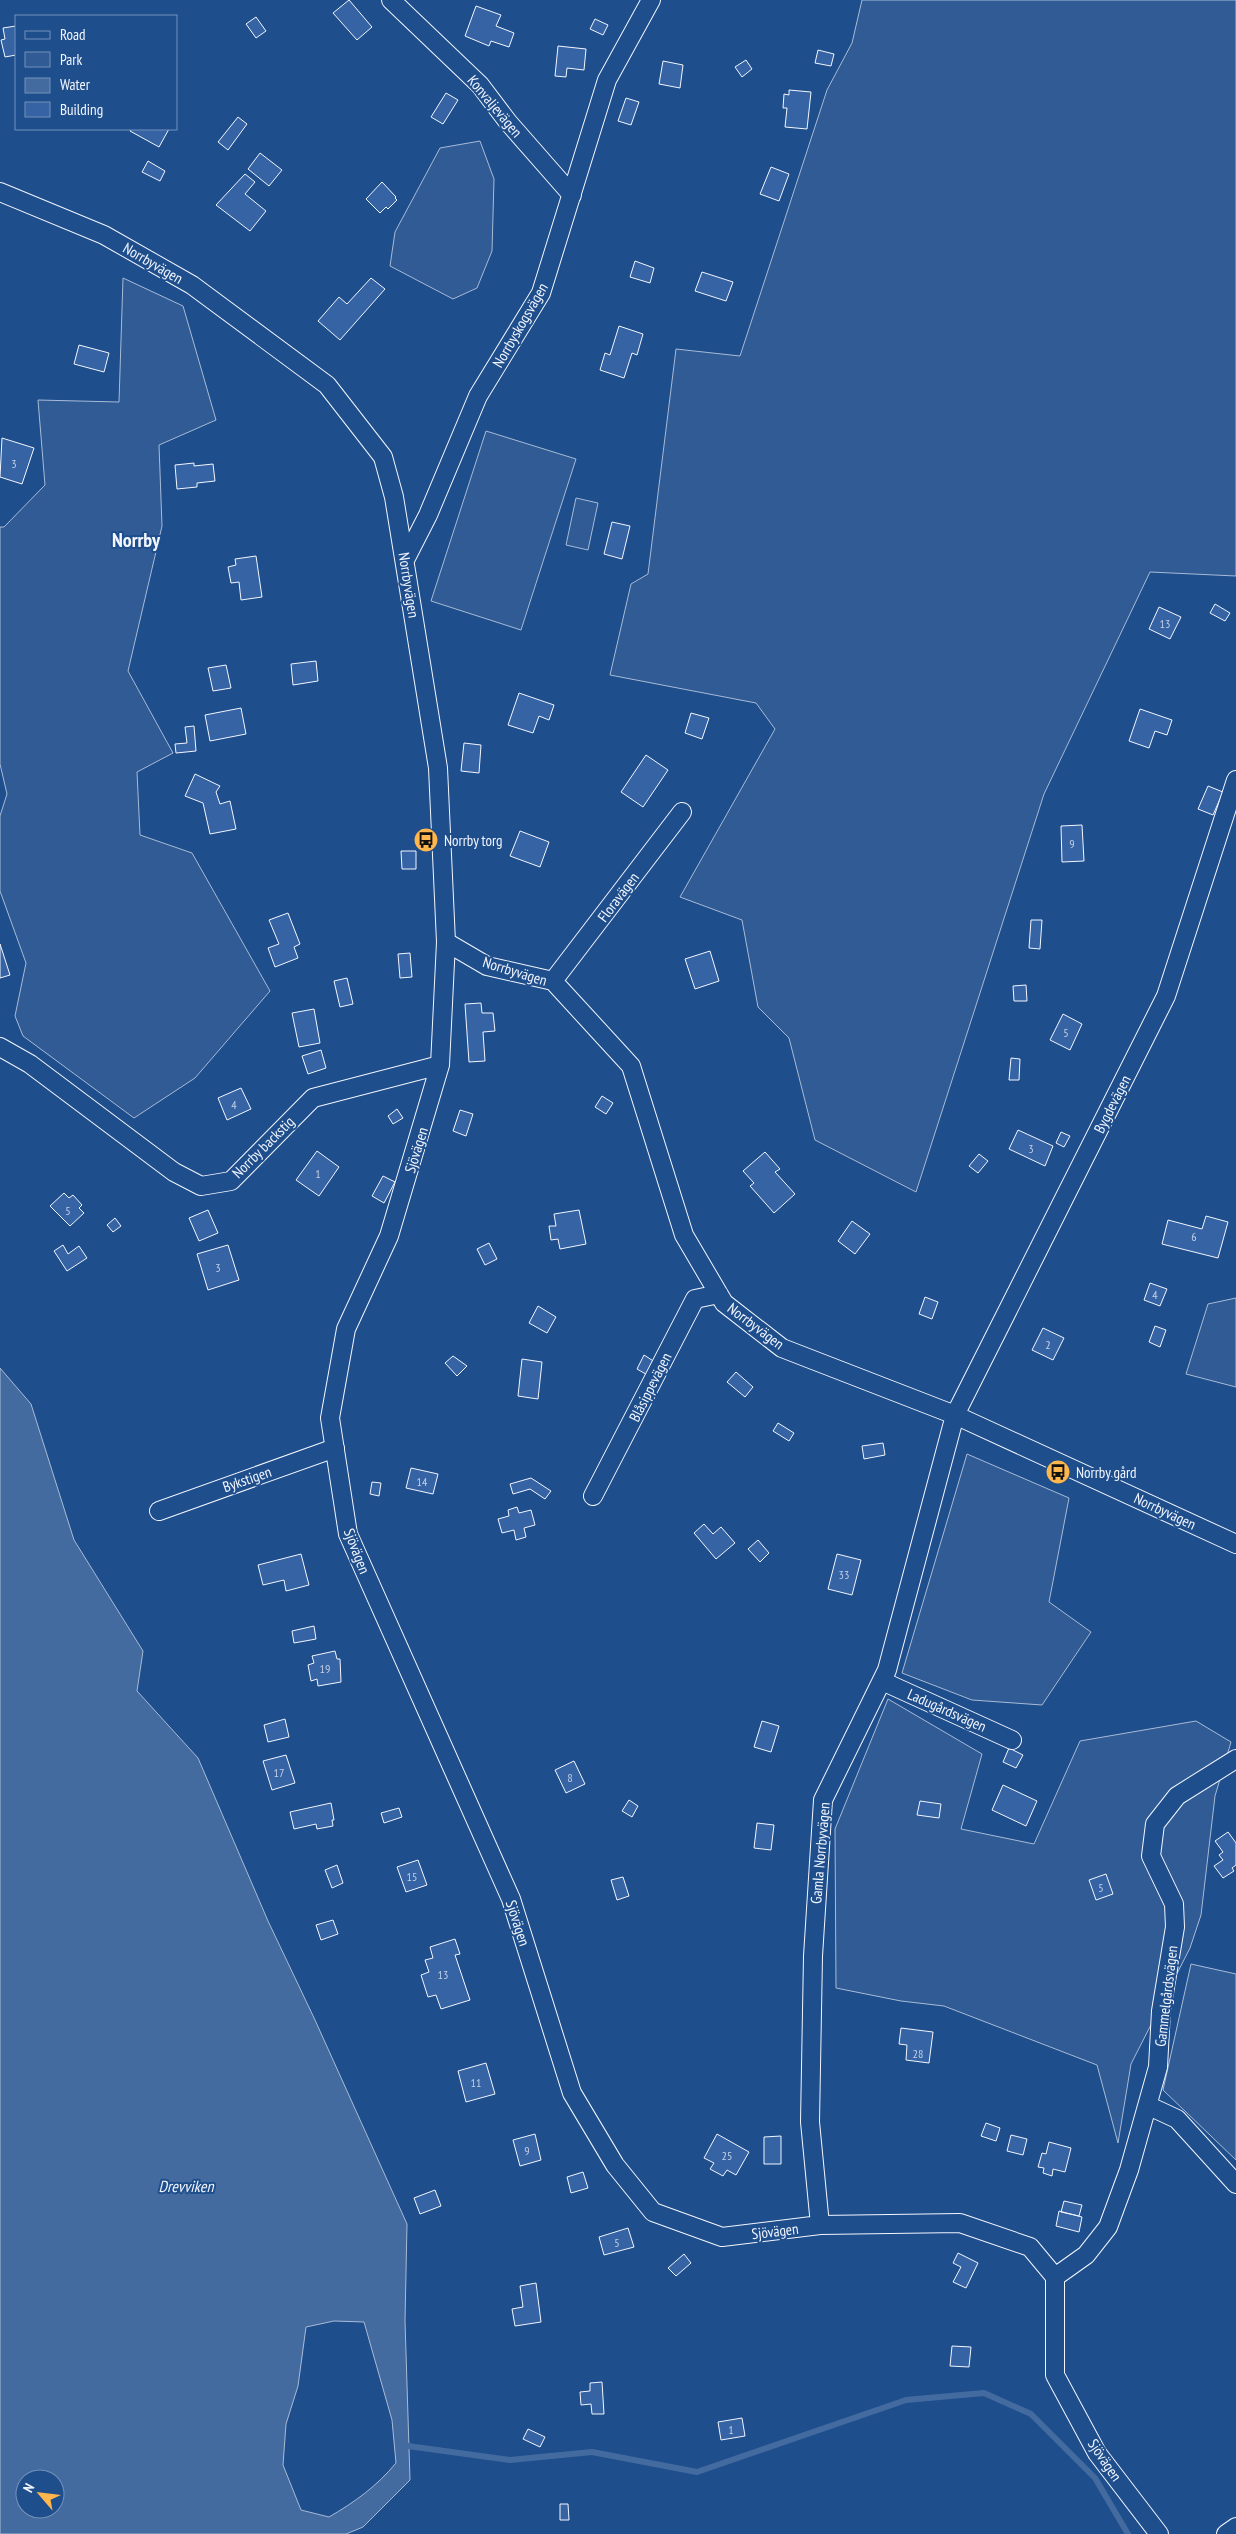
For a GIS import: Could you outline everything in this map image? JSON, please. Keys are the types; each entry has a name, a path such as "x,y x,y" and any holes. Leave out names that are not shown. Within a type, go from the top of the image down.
{"street":[{"name":"Konvaljevägen","path":"391,0 480,85 508,122 572,195"},
{"name":"Norrbyskogsvägen","path":"405,560 428,515 478,396 541,293 607,80 651,0"},
{"name":"Norrbyvägen","path":"0,192 104,235 192,285 327,385 383,457 394,497 438,768 446,942 487,966 553,982 631,1066 684,1236 724,1303 782,1348 955,1415 1236,1544"},
{"name":"Bygdevägen","path":"955,1415 1166,996 1236,780"},
{"name":"Floravägen","path":"553,982 682,812"},
{"name":"Sjövägen","path":"446,942 440,1065 389,1236 346,1329 330,1418 348,1534 510,1898 572,2092 615,2165 653,2212 722,2237 820,2225 960,2223 1030,2247 1055,2277 1054,2375 1097,2453 1159,2534"},
{"name":"Norrby backstig","path":"0,1047 30,1064 174,1172 201,1186 231,1181 313,1098 440,1065"},
{"name":"Blåsippevägen","path":"593,1496 695,1299 719,1294"},
{"name":"Gamla Norrbyvägen","path":"820,2225 810,2122 813,1956 822,1800 887,1670 955,1415"},
{"name":"Bykstigen","path":"159,1510 335,1448"},
{"name":"Ladugårdsvägen","path":"882,1681 1012,1740"},
{"name":"Gammelgårdsvägen","path":"1055,2277 1086,2255 1108,2227 1130,2170 1158,2068 1161,2011 1175,1927 1174,1904 1151,1856 1155,1824 1177,1796 1236,1759"},
{"path":"1149,2106 1177,2119 1236,2184"},
{"path":"1226,2534 1236,2527"}],"green space":[{"path":"862,0 1236,0 1236,576 1150,572 1044,794 916,1192 815,1140 789,1038 758,1007 742,920 680,897 775,729 756,703 610,675 631,584 648,574 676,349 740,356 827,90 852,43"},
{"path":"480,141 494,179 492,251 477,288 453,299 390,266 395,232 440,148"},
{"path":"123,278 183,306 216,420 159,445 162,526 128,671 173,753 137,772 140,835 192,853 270,991 195,1078 134,1118 23,1036 15,1016 26,963 0,891 0,816 7,794 0,764 0,527 4,527 45,485 38,400 119,402"},
{"path":"486,431 576,459 521,630 431,601"},
{"path":"576,498 598,503 588,550 566,545"},
{"path":"1236,1298 1236,1387 1186,1374 1208,1304"},
{"path":"967,1454 1069,1498 1049,1602 1091,1632 1042,1705 972,1700 902,1673"},
{"path":"888,1699 982,1754 961,1829 1034,1844 1080,1741 1196,1721 1231,1742 1215,1796 1201,1915 1190,1948 1131,2064 1118,2143 1097,2065 944,2006 901,2001 836,1988 835,1829"},
{"path":"1191,1964 1236,1974 1236,2160 1163,2090"}],"water":[{"name":"Drevviken","path":"0,1368 31,1404 74,1540 143,1651 137,1691 198,1758 268,1921 407,2224 405,2321 410,2480 363,2527 346,2534 0,2534","holes":["334,2321 364,2322 392,2420 396,2463 365,2493 329,2517 301,2510 283,2465 286,2424 298,2386 306,2327"]}],"building":[{"path":"349,0 372,27 357,40 333,13"},
{"path":"476,6 501,15 496,26 514,33 509,47 491,41 489,46 465,36"},
{"path":"256,17 266,31 256,38 246,24"},
{"path":"595,19 608,25 603,35 590,29"},
{"path":"15,26 15,55 5,57 1,40 5,39 3,28"},
{"path":"558,46 586,49 584,70 567,68 566,77 555,76"},
{"path":"818,50 834,54 831,66 815,63"},
{"path":"746,60 752,69 742,77 735,67"},
{"path":"663,61 683,65 680,88 659,84"},
{"path":"789,90 811,92 807,129 785,127 787,108 783,108 784,94 789,95"},
{"path":"446,93 458,100 443,124 431,117"},
{"path":"626,98 639,102 631,125 618,121"},
{"path":"238,117 247,124 228,150 218,142"},
{"path":"130,130 168,130 159,147"},
{"path":"260,153 282,170 269,186 248,169"},
{"path":"148,161 165,171 160,181 142,172"},
{"path":"771,167 789,174 779,201 760,194"},
{"path":"245,174 255,182 245,194 266,211 250,231 216,205"},
{"path":"382,182 397,200 388,209 386,207 380,213 366,199"},
{"path":"635,261 654,268 650,283 630,277"},
{"path":"702,272 733,282 726,301 695,291"},
{"path":"371,278 385,289 340,340 318,321 339,297 347,304"},
{"path":"619,326 643,334 637,355 632,353 624,378 600,370 605,353 610,355"},
{"path":"79,345 109,353 104,372 74,364"},
{"path":"2,438 34,448 22,484 0,477"},
{"path":"194,463 194,466 213,464 215,481 197,483 197,487 177,489 175,465"},
{"path":"612,522 630,526 622,559 604,554"},
{"path":"256,556 262,597 241,600 239,582 231,583 228,567 236,565 235,559"},
{"path":"1215,604 1230,613 1225,621 1210,613"},
{"path":"1159,607 1181,617 1170,639 1149,629"},
{"path":"316,661 318,681 293,685 291,664"},
{"path":"226,665 231,688 213,691 208,668"},
{"path":"519,693 554,705 549,720 539,716 533,733 508,725"},
{"path":"241,708 246,734 210,741 205,715"},
{"path":"1140,709 1172,720 1167,735 1155,731 1149,748 1129,741"},
{"path":"691,713 709,718 702,739 685,733"},
{"path":"194,726 196,751 176,753 175,744 187,743 185,727"},
{"path":"464,743 481,745 479,773 461,771"},
{"path":"646,755 668,770 643,807 621,792"},
{"path":"195,774 220,786 216,792 220,804 230,801 236,829 210,834 203,803 185,796"},
{"path":"1208,786 1223,792 1213,815 1198,809"},
{"path":"1082,825 1084,861 1062,862 1061,826"},
{"path":"520,831 549,842 540,867 510,856"},
{"path":"401,851 416,851 416,869 402,869"},
{"path":"288,913 300,944 294,947 298,958 275,967 268,948 279,944 269,920"},
{"path":"1031,920 1042,920 1040,949 1029,948"},
{"path":"0,944 10,975 0,978"},
{"path":"710,951 719,981 695,989 685,959"},
{"path":"410,953 412,977 400,978 398,954"},
{"path":"347,978 353,1004 340,1007 334,981"},
{"path":"1026,985 1027,1001 1014,1001 1013,986"},
{"path":"481,1003 482,1013 493,1013 495,1031 483,1032 485,1061 469,1062 465,1004"},
{"path":"314,1009 320,1043 299,1047 292,1013"},
{"path":"1063,1014 1082,1024 1070,1050 1050,1040"},
{"path":"321,1050 326,1068 308,1074 302,1056"},
{"path":"1011,1058 1020,1059 1019,1080 1009,1080"},
{"path":"241,1088 251,1109 227,1120 218,1098"},
{"path":"602,1096 613,1103 606,1114 595,1107"},
{"path":"397,1109 403,1118 393,1124 388,1116"},
{"path":"460,1110 473,1114 466,1136 453,1131"},
{"path":"1018,1130 1053,1146 1045,1166 1009,1149"},
{"path":"1061,1132 1070,1136 1064,1147 1056,1143"},
{"path":"317,1151 339,1167 319,1196 296,1180"},
{"path":"765,1152 780,1169 775,1172 795,1194 774,1213 750,1186 754,1183 743,1171"},
{"path":"979,1154 988,1161 978,1173 969,1166"},
{"path":"383,1176 395,1182 384,1203 372,1196"},
{"path":"64,1193 69,1198 73,1195 82,1205 79,1208 84,1213 70,1226 50,1206"},
{"path":"208,1210 218,1233 199,1241 189,1218"},
{"path":"579,1210 586,1244 560,1249 558,1239 551,1240 549,1226 556,1226 554,1214"},
{"path":"1206,1216 1228,1222 1218,1258 1162,1244 1168,1220 1202,1229"},
{"path":"115,1218 121,1226 113,1232 107,1225"},
{"path":"852,1221 870,1234 855,1254 838,1241"},
{"path":"489,1243 497,1259 485,1265 477,1249"},
{"path":"63,1245 68,1254 79,1246 87,1258 67,1271 54,1251"},
{"path":"228,1245 239,1280 208,1290 197,1254"},
{"path":"1150,1283 1167,1289 1160,1306 1144,1300"},
{"path":"925,1297 938,1302 932,1319 919,1314"},
{"path":"538,1306 556,1317 547,1333 529,1323"},
{"path":"1155,1326 1166,1330 1160,1347 1149,1342"},
{"path":"1043,1328 1064,1338 1053,1360 1032,1350"},
{"path":"644,1355 658,1364 651,1377 637,1369"},
{"path":"453,1356 467,1366 457,1376 445,1363"},
{"path":"522,1359 542,1362 538,1399 518,1396"},
{"path":"736,1372 753,1387 745,1397 727,1382"},
{"path":"778,1423 794,1433 789,1441 773,1431"},
{"path":"883,1443 885,1455 864,1459 862,1446"},
{"path":"411,1468 438,1474 433,1494 406,1488"},
{"path":"531,1478 551,1491 545,1499 530,1489 513,1494 510,1484"},
{"path":"372,1482 381,1483 379,1496 370,1494"},
{"path":"517,1507 519,1513 531,1510 535,1525 524,1528 526,1537 516,1540 514,1530 502,1533 498,1519 509,1516 508,1510"},
{"path":"704,1524 713,1534 721,1527 735,1543 716,1559 694,1533"},
{"path":"758,1540 769,1553 760,1562 748,1549"},
{"path":"301,1554 309,1585 286,1591 284,1580 263,1585 258,1565"},
{"path":"837,1554 861,1560 852,1595 828,1589"},
{"path":"314,1626 316,1639 294,1643 292,1631"},
{"path":"335,1651 337,1659 340,1659 341,1682 318,1686 317,1679 311,1681 308,1665 314,1663 312,1656"},
{"path":"285,1719 289,1737 268,1742 264,1725"},
{"path":"762,1721 779,1726 771,1752 754,1747"},
{"path":"1009,1748 1023,1755 1016,1768 1003,1762"},
{"path":"286,1755 295,1783 272,1790 263,1761"},
{"path":"574,1761 585,1784 566,1793 555,1770"},
{"path":"1003,1785 1037,1801 1026,1826 992,1810"},
{"path":"629,1800 638,1806 632,1817 622,1811"},
{"path":"920,1801 941,1804 939,1818 917,1815"},
{"path":"331,1803 334,1820 332,1820 333,1826 317,1829 316,1824 294,1829 290,1812"},
{"path":"399,1808 402,1817 384,1823 381,1813"},
{"path":"757,1823 774,1825 771,1850 754,1848"},
{"path":"1228,1832 1236,1843 1236,1865 1232,1868 1234,1871 1223,1878 1214,1866 1223,1860 1219,1855 1223,1852 1215,1841"},
{"path":"418,1860 427,1885 406,1892 397,1867"},
{"path":"337,1865 343,1883 332,1888 325,1870"},
{"path":"1106,1874 1113,1894 1096,1900 1089,1880"},
{"path":"623,1877 629,1896 617,1900 611,1880"},
{"path":"333,1920 338,1934 321,1940 316,1925"},
{"path":"455,1939 460,1954 455,1955 470,2000 441,2009 436,1995 428,1997 421,1975 429,1972 425,1960 433,1958 430,1947"},
{"path":"901,2028 933,2032 929,2063 906,2060 907,2045 899,2044"},
{"path":"486,2063 495,2094 466,2102 458,2071"},
{"path":"986,2123 1000,2128 996,2141 981,2136"},
{"path":"535,2134 541,2160 520,2166 513,2140"},
{"path":"717,2134 749,2152 736,2175 727,2170 723,2176 710,2169 714,2163 704,2158"},
{"path":"1011,2135 1027,2139 1023,2155 1007,2151"},
{"path":"781,2136 781,2164 764,2164 764,2137"},
{"path":"1049,2142 1071,2148 1065,2172 1053,2169 1052,2176 1043,2173 1044,2168 1038,2167 1042,2153 1046,2154"},
{"path":"583,2172 588,2188 571,2193 567,2177"},
{"path":"435,2190 441,2206 420,2214 414,2198"},
{"path":"1064,2201 1082,2205 1079,2216 1061,2212"},
{"path":"1059,2211 1082,2217 1079,2232 1056,2226"},
{"path":"628,2228 634,2247 604,2255 599,2237"},
{"path":"958,2253 978,2263 966,2288 953,2282 961,2267 953,2263"},
{"path":"684,2254 691,2263 676,2276 668,2268"},
{"path":"536,2283 541,2322 515,2326 512,2309 523,2307 520,2286"},
{"path":"952,2346 971,2347 969,2367 950,2366"},
{"path":"602,2382 604,2414 592,2414 591,2404 581,2405 580,2392 590,2391 590,2383"},
{"path":"742,2418 745,2436 721,2440 718,2422"},
{"path":"528,2429 545,2437 540,2447 523,2439"},
{"path":"560,2504 568,2504 569,2520 560,2520"}],"waterway":[{"path":"408,2446 510,2460 592,2452 697,2472 906,2400 984,2393 1031,2414 1095,2478 1128,2534"}],"place":[{"name":"Norrby torg","path":"426,840"},
{"name":"Norrby gård","path":"1058,1472"}],"district":[{"name":"Norrby","path":"136,540"}]}
